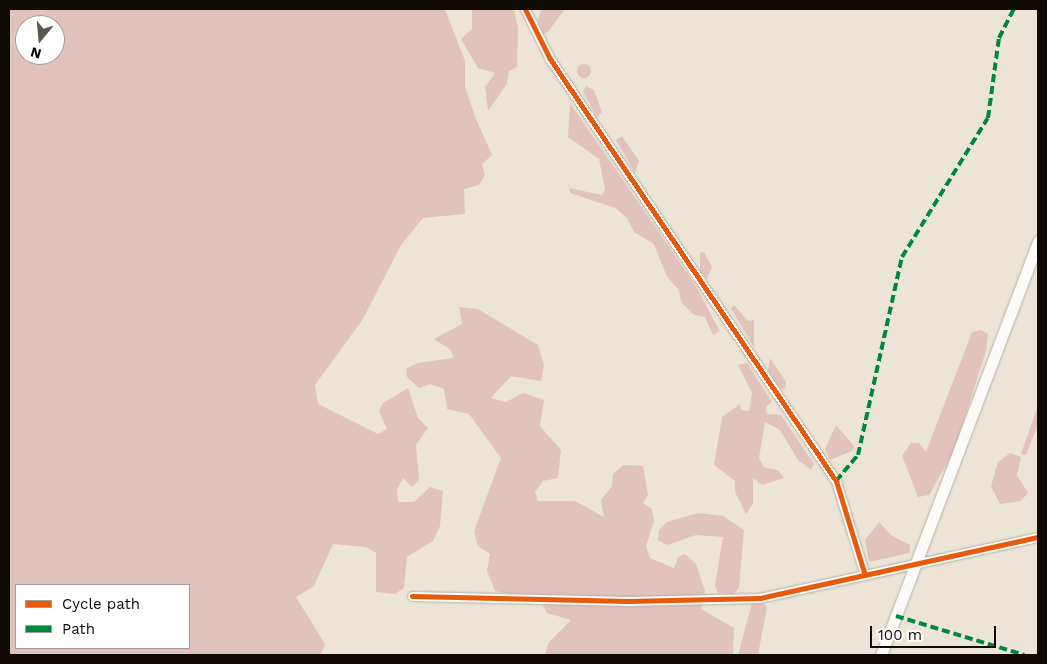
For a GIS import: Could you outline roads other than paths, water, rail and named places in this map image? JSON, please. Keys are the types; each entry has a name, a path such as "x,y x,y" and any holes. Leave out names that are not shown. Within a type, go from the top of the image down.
{"street":[{"path":"525,9 555,67 836,481 865,575"},
{"path":"881,655 1038,241"},
{"path":"412,596 728,600 760,598 916,562 1038,537"}]}
